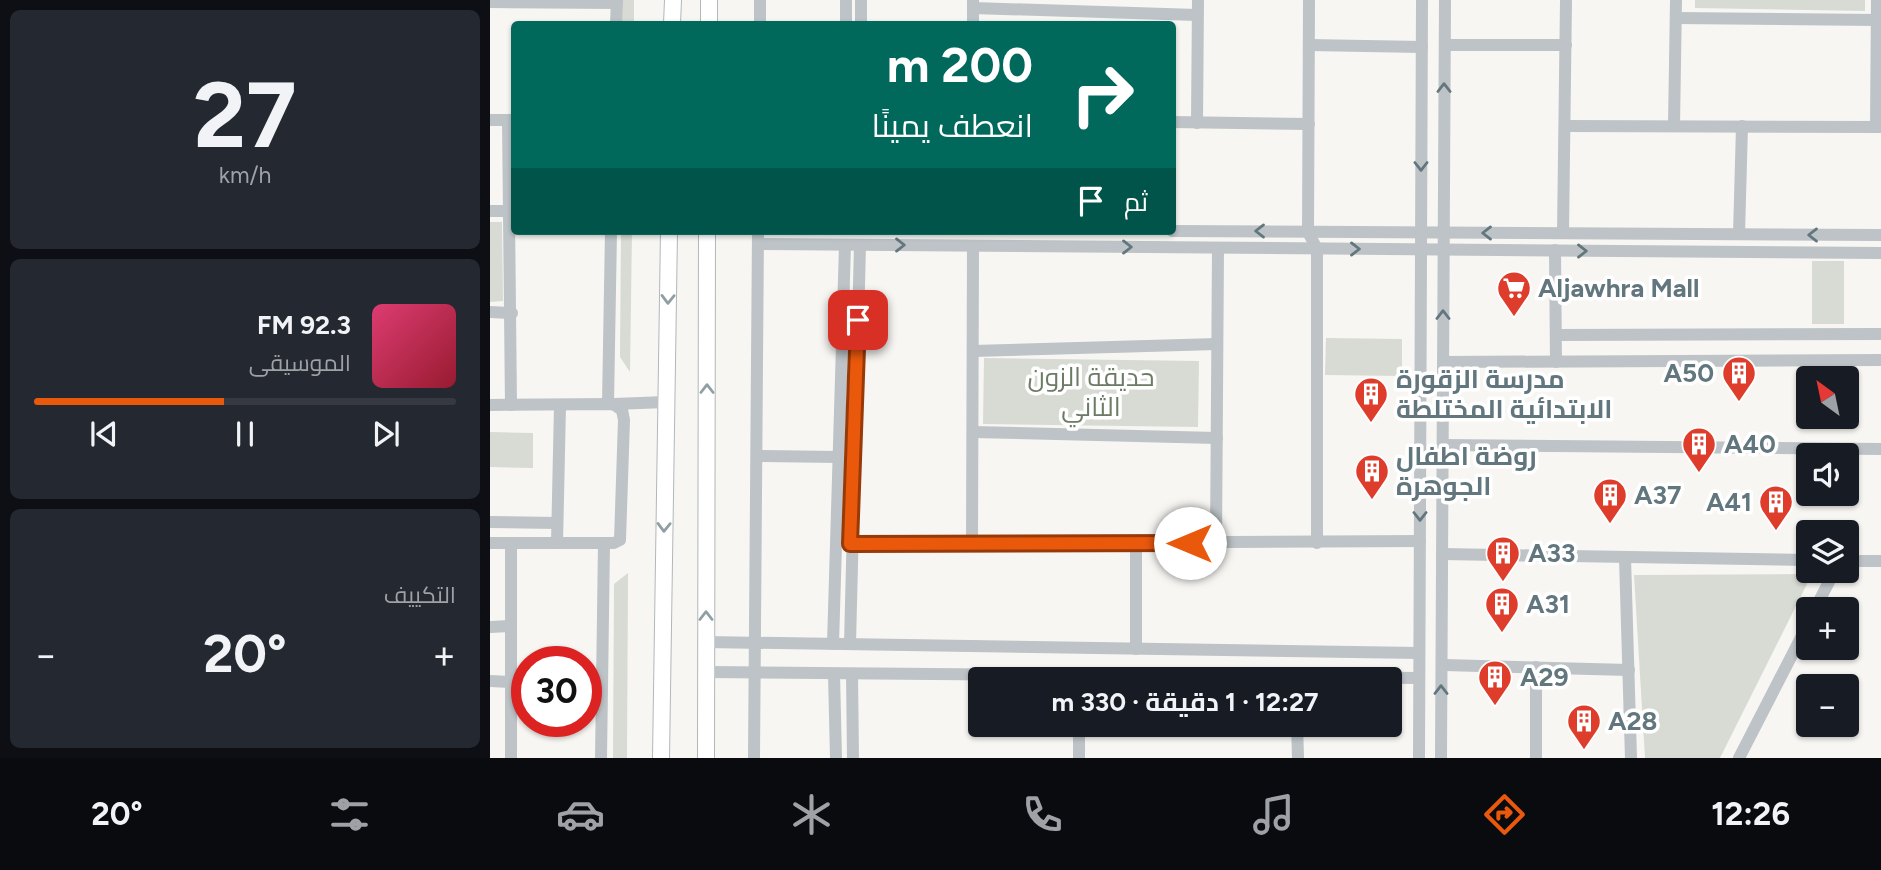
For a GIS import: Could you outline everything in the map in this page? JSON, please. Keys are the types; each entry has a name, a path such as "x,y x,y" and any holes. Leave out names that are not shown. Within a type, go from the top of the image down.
{"main road":[{"path":"672,21 673,0"},
{"path":"709,0 709,21"},
{"path":"661,758 669,235"},
{"path":"706,758 707,235"}],"street":[{"path":"760,0 760,21"},
{"path":"846,0 846,21"},
{"path":"861,0 861,21"},
{"path":"1197,123 1198,0"},
{"path":"1309,0 1308,232 1317,249 1317,543"},
{"path":"1419,758 1422,0"},
{"path":"1441,758 1445,0"},
{"path":"1563,233 1566,0"},
{"path":"1674,126 1676,0"},
{"path":"1566,126 1878,127 1877,0"},
{"path":"490,2 617,2 616,21"},
{"path":"973,4 1197,15"},
{"path":"1676,18 1877,20"},
{"path":"1309,45 1422,47"},
{"path":"1445,45 1566,45"},
{"path":"490,120 511,120 511,405"},
{"path":"1176,122 1309,124"},
{"path":"1739,234 1742,127"},
{"path":"490,211 510,211"},
{"path":"1176,231 1881,235"},
{"path":"611,235 611,404"},
{"path":"850,644 851,235"},
{"path":"754,758 758,238 852,245 1881,253"},
{"path":"833,644 839,457 852,245"},
{"path":"972,543 973,246"},
{"path":"1216,543 1219,248"},
{"path":"1555,250 1556,362"},
{"path":"490,312 512,313"},
{"path":"1556,335 1881,334"},
{"path":"973,351 1217,344"},
{"path":"1443,362 1881,360"},
{"path":"490,405 560,406 666,402"},
{"path":"490,543 617,542 621,533 624,419 622,410 611,404"},
{"path":"557,543 560,406"},
{"path":"973,432 1217,438"},
{"path":"1443,445 1881,449"},
{"path":"757,456 839,457"},
{"path":"490,522 557,523"},
{"path":"850,544 1420,541"},
{"path":"511,543 512,646"},
{"path":"601,758 604,543"},
{"path":"1136,544 1136,649"},
{"path":"1442,554 1796,560"},
{"path":"1625,558 1631,758"},
{"path":"1859,561 1881,561"},
{"path":"490,627 512,626"},
{"path":"706,642 1419,653"},
{"path":"1739,758 1796,647"},
{"path":"1444,665 1629,670"},
{"path":"1536,667 1536,758"},
{"path":"706,672 968,676"},
{"path":"834,674 836,758"},
{"path":"852,674 853,758"},
{"path":"1402,678 1419,678"},
{"path":"490,681 511,681"},
{"path":"511,737 511,758"},
{"path":"1079,737 1079,758"},
{"path":"1297,737 1298,758"}],"green space":[{"path":"622,0 634,0 634,21 622,21"},
{"path":"1695,0 1865,0 1865,11 1695,8"},
{"path":"490,222 502,222 503,301 490,302"},
{"path":"621,235 632,235 630,372 620,357"},
{"path":"1812,261 1844,261 1844,324 1812,324"},
{"path":"1326,338 1402,339 1402,376 1325,375"},
{"name":"حديقة الزون الثاني","path":"984,358 1199,361 1198,427 983,424"},
{"path":"490,432 533,433 533,468 490,467"},
{"path":"628,573 627,758 613,758 614,584"},
{"path":"1796,574 1796,583 1808,583 1800,597 1796,597 1796,606 1720,758 1645,758 1634,575"}],"place":[{"name":"Aljawhra Mall","path":"1514,318"},
{"name":"A50","path":"1739,403"},
{"name":"مدرسة الزقورة الابتدائية المختلطة","path":"1371,424"},
{"name":"A40","path":"1699,474"},
{"name":"روضة اطفال الجوهرة","path":"1372,501"},
{"name":"A37","path":"1610,525"},
{"name":"A41","path":"1776,532"},
{"name":"A33","path":"1503,583"},
{"name":"A31","path":"1502,634"},
{"name":"A29","path":"1495,707"},
{"name":"A28","path":"1584,751"}],"route":[{"path":"858,320 850,544 1190,543"}]}
